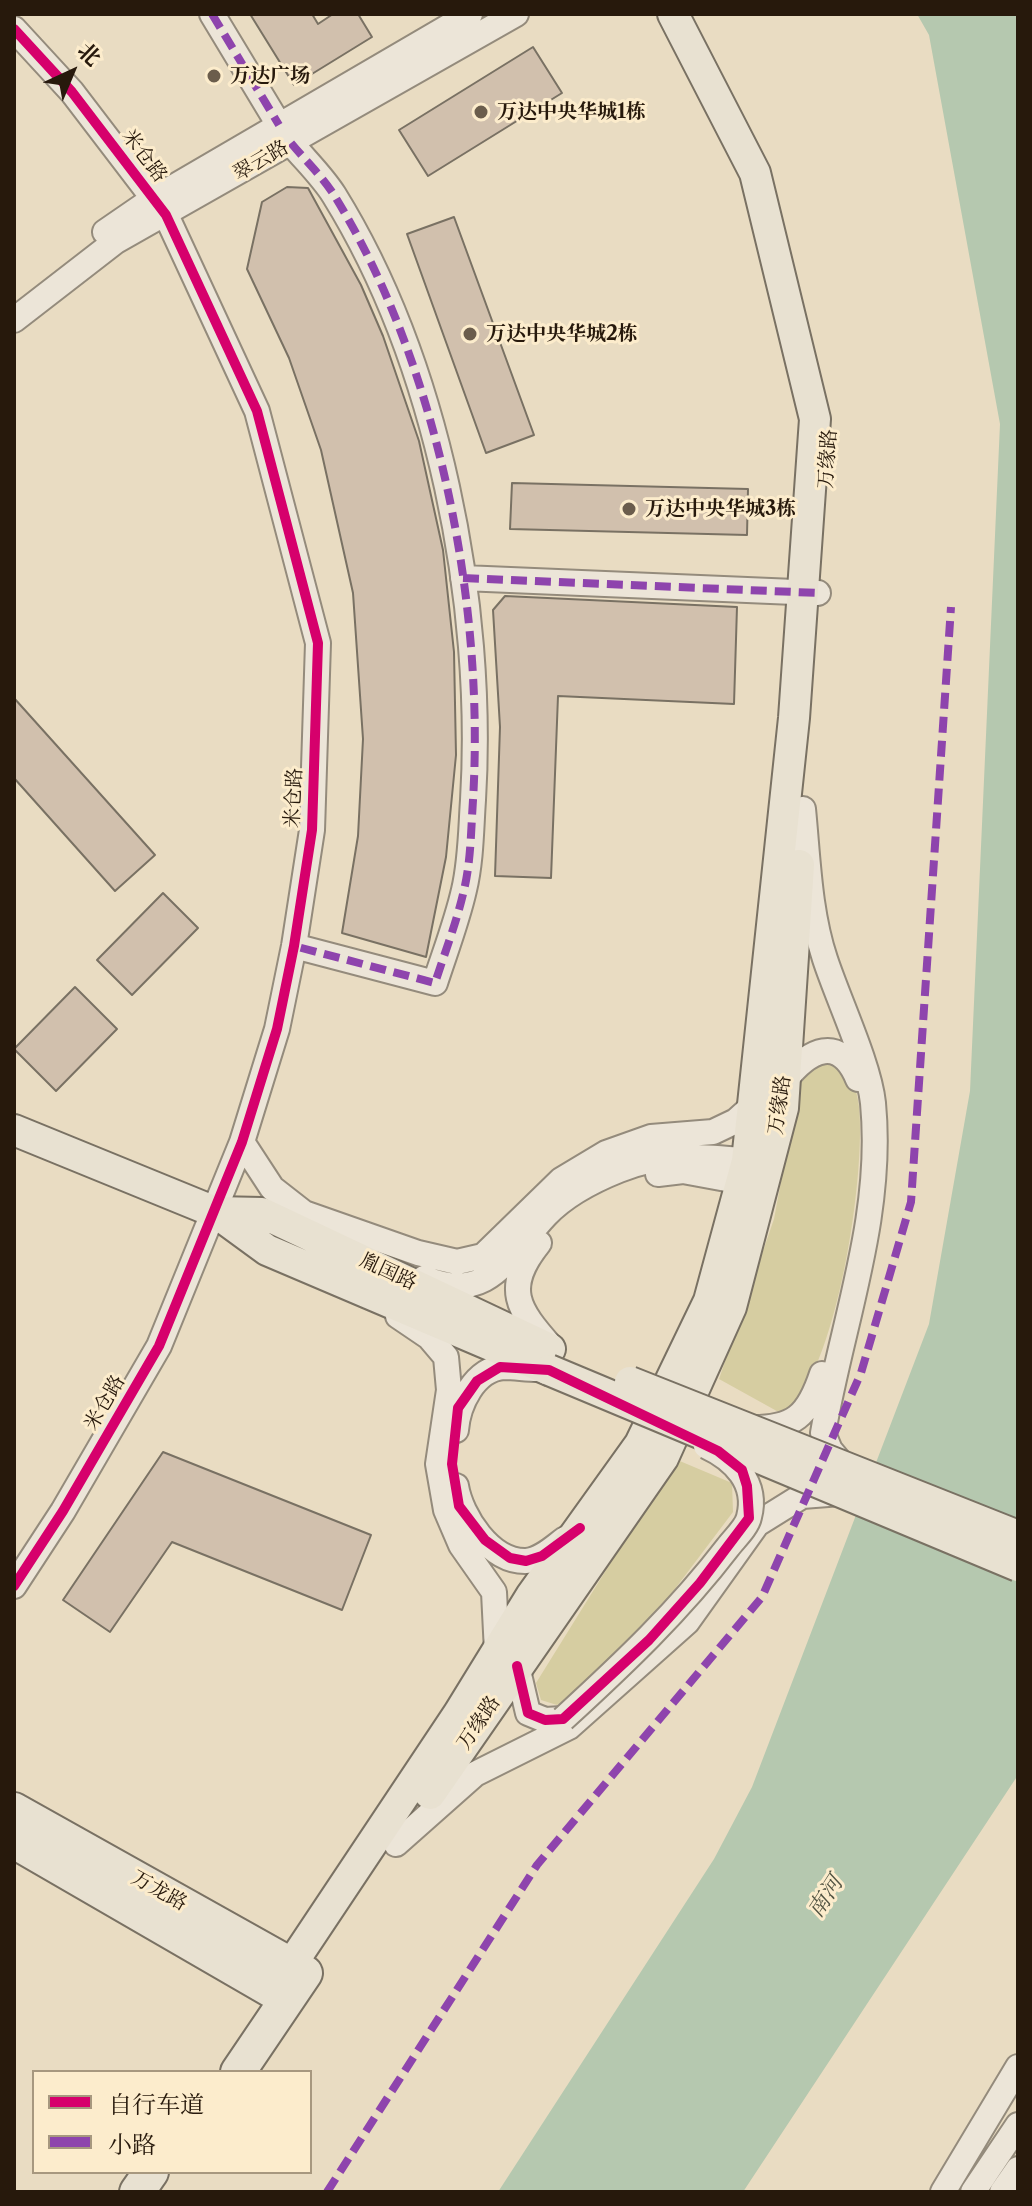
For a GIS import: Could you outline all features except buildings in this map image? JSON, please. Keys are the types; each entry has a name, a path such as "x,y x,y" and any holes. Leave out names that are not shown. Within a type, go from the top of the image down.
{"highway":[{"name":"万龙路","path":"14,1810 289,1983"},
{"name":"万龙路","path":"14,1841 289,1983"},
{"name":"万缘路","path":"221,2070 289,1983"},
{"name":"万缘路","path":"239,2070 289,1983"},
{"path":"137,2192 150,2174"},
{"path":"158,2192 170,2174"}],"main road":[{"name":"万缘路","path":"289,1983 396,1844 507,1659 580,1528 640,1444 709,1301 783,1108 803,809 815,419 755,173 673,14"},
{"name":"万缘路","path":"289,1983 507,1659 663,1458 731,1307 756,1173 756,1103 831,417 770,168 690,14"},
{"name":"胤国路","path":"14,1130 215,1212 267,1250 553,1361"},
{"name":"胤国路","path":"215,1212 262,1213 553,1361"},
{"path":"553,1361 747,1428 843,1480 1018,1566"},
{"path":"553,1361 843,1480 1018,1536"}],"street":[{"path":"212,14 285,134 332,192 395,324 438,454 463,578 475,730 470,836 464,889 435,983 294,946"},
{"name":"翠云路","path":"14,301 160,207 285,134 470,14"},
{"name":"翠云路","path":"285,134 516,14"},
{"name":"米仓路","path":"14,29 72,92 160,207 257,411 318,643 312,830 277,1029 242,1142 159,1346 63,1511 14,1586"},
{"name":"翠云路","path":"14,320 160,207"},
{"path":"463,578 810,593"},
{"path":"747,1428 774,1429 795,1421 814,1399 848,1292 875,1178 873,1100 824,956 812,906 803,809"},
{"path":"396,1844 475,1774 566,1723 687,1622 757,1524 802,1496 843,1480 823,1433 865,1215 864,1092 852,1064 836,1053 818,1051 802,1059 785,1080"},
{"path":"242,1142 272,1188 304,1213 418,1253 457,1262 483,1256 561,1180 606,1153 651,1137 713,1132 736,1121 756,1103"},
{"path":"262,1213 302,1226 449,1288 471,1284 498,1272 548,1213 593,1182 623,1168 690,1154 756,1173"},
{"path":"566,1723 649,1640 700,1583 749,1518 747,1486 742,1470 718,1451 553,1361 524,1317 516,1293 524,1262 559,1219 602,1192 633,1178 683,1171 756,1173"},
{"path":"267,1250 412,1322 446,1357 449,1390 438,1464 446,1510 461,1545 494,1592 507,1659 528,1713 545,1720 566,1723"},
{"path":"553,1361 500,1367 477,1381 458,1408 452,1464 459,1506 485,1540 518,1559 542,1556 580,1528"},
{"path":"943,2192 1018,2067"},
{"path":"973,2192 1018,2125"},
{"path":"1002,2192 1018,2169"}],"shaded area":[{"path":"831,1060 850,1071 858,1102 860,1138 852,1223 833,1317 819,1359 803,1392 784,1415 719,1379 774,1219 800,1080 812,1063"},
{"path":"675,1459 732,1483 733,1512 662,1606 573,1696 557,1705 541,1700 536,1683"}],"water":[{"name":"南河","path":"917,14 1018,14 1018,1775 743,2192 498,2192 714,1859 752,1787 929,1324 970,1091 1000,424 929,35"}],"marked path":[{"path":"212,14 279,125"},
{"path":"291,143 334,195 370,261 401,333 427,409 447,487 462,567 471,646 475,725 468,868 458,913 435,983 294,946"},
{"path":"463,578 818,593"},
{"path":"327,2192 537,1865 762,1597 861,1373 911,1202 951,607"}],"cycle path":[{"path":"14,29 72,92 166,215 257,411 318,643 312,830 277,1029 242,1142 159,1346 63,1511 14,1586"},
{"path":"517,1666 528,1713 545,1720 563,1719 649,1640 700,1583 749,1518 747,1486 742,1470 718,1451 549,1370 500,1367 477,1381 458,1408 452,1464 459,1506 485,1540 510,1558 526,1561 542,1556 580,1528"}],"place":[{"name":"万达广场","path":"214,76"},
{"name":"万达中央华城1栋","path":"481,112"},
{"name":"万达中央华城2栋","path":"470,334"},
{"name":"万达中央华城3栋","path":"629,509"}]}
